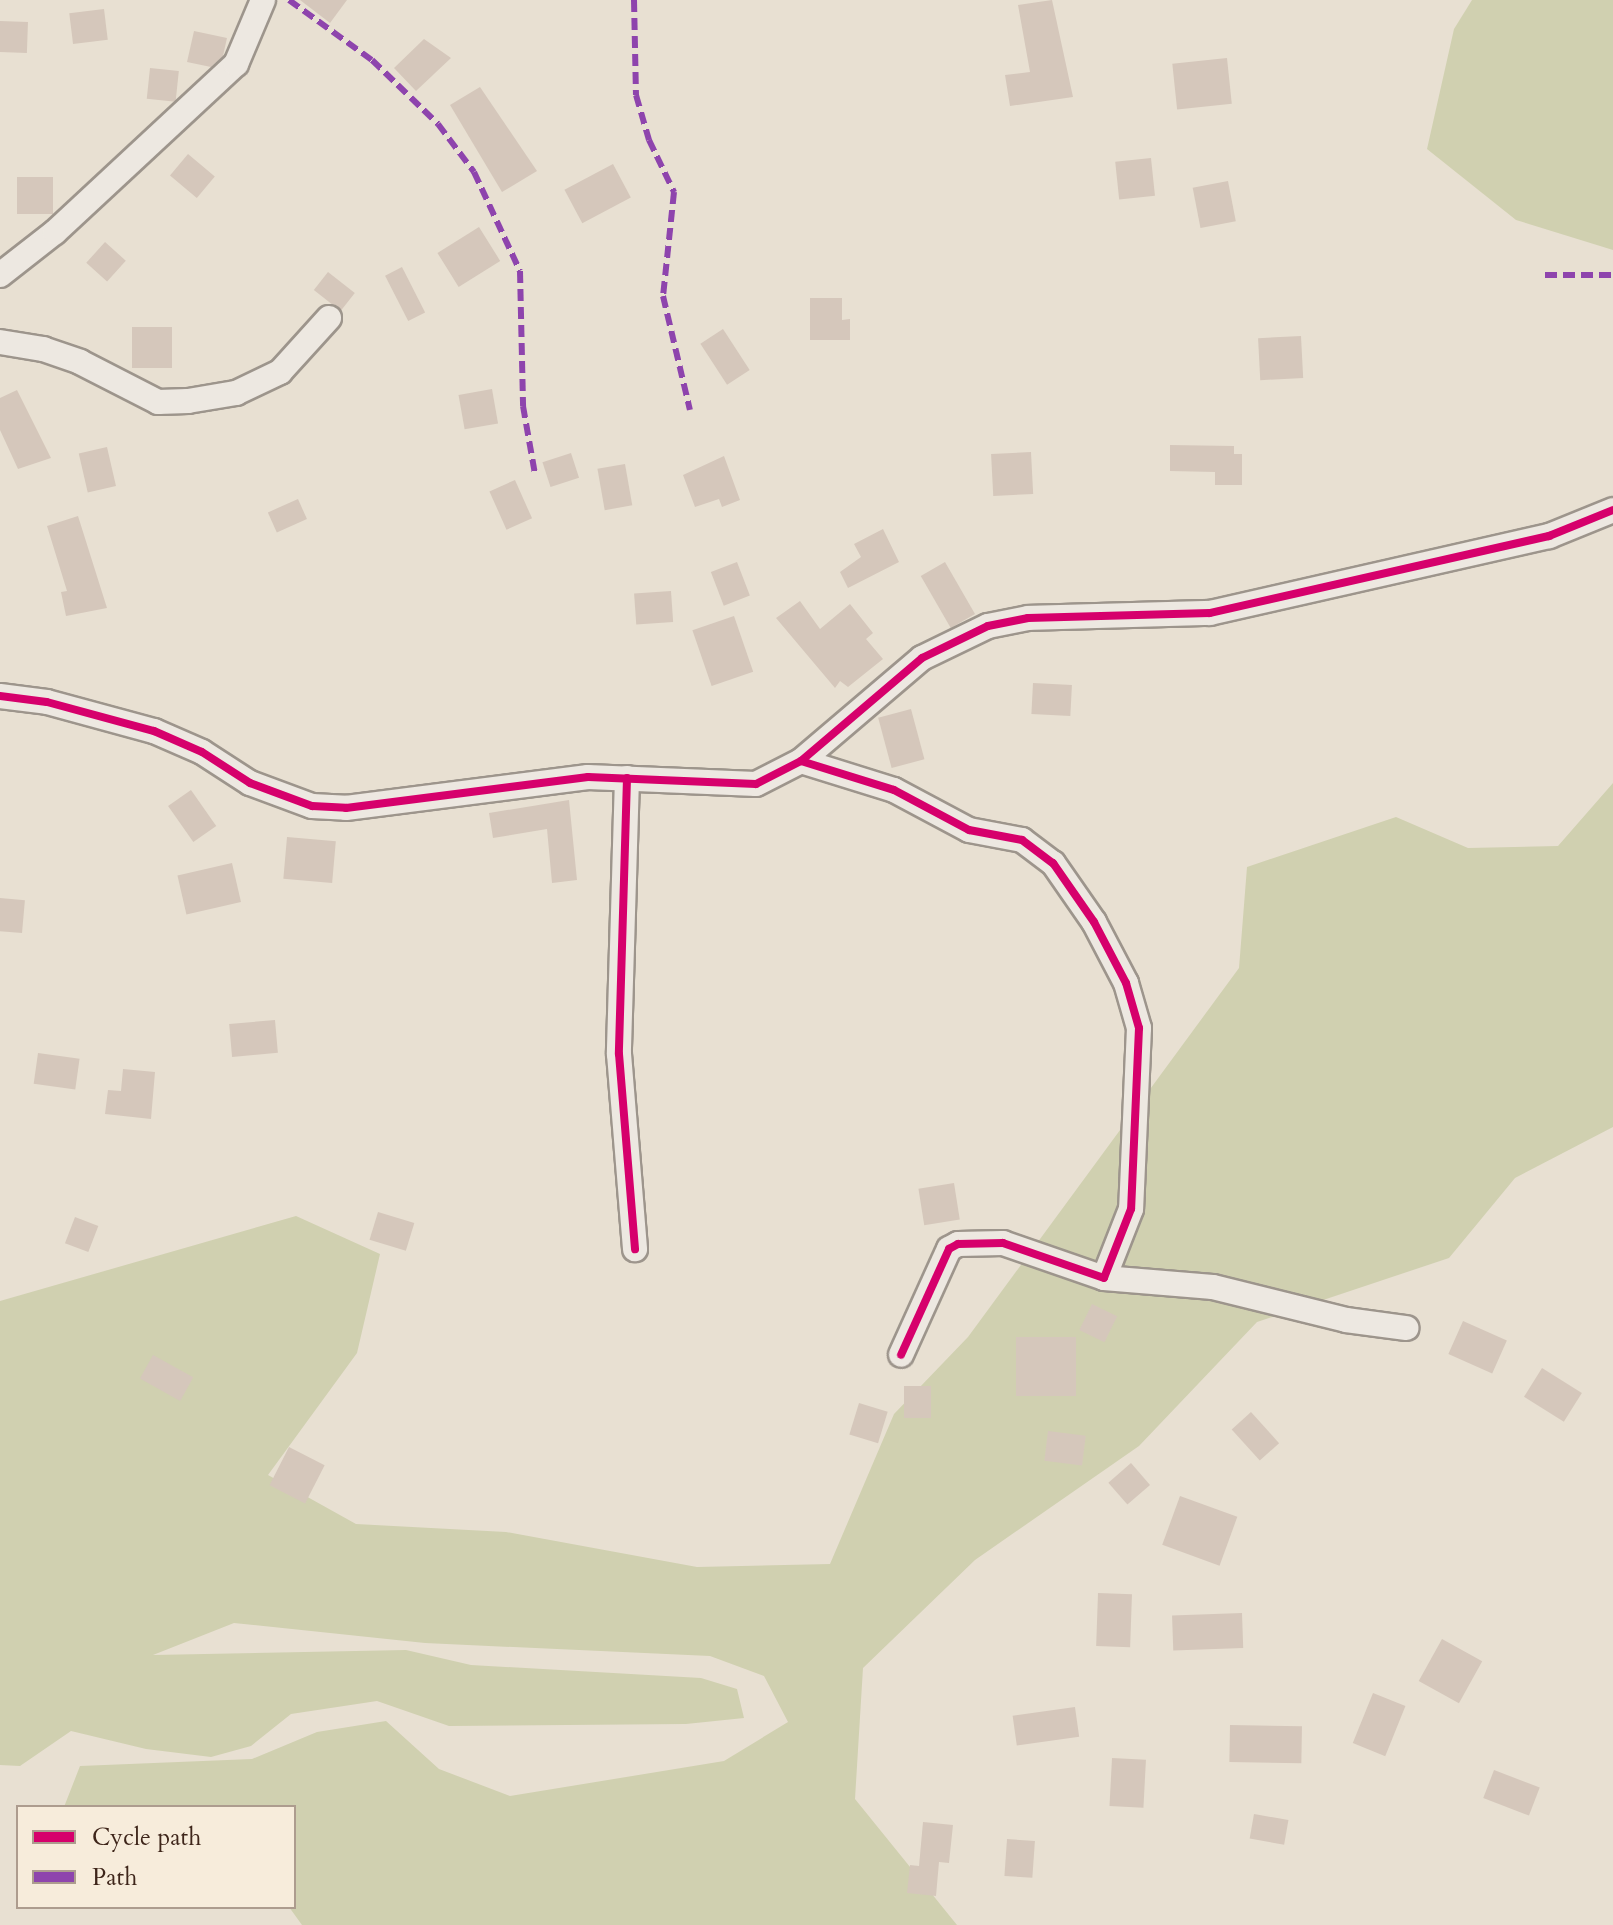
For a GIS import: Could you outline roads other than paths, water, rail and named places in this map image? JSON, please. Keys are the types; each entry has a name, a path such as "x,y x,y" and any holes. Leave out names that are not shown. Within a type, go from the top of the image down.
{"street":[{"path":"0,275 55,232 236,64 263,0"},
{"path":"0,342 43,349 80,362 158,402 188,401 236,393 280,372 329,318"},
{"path":"0,696 47,702 154,731 202,752 250,783 312,806 346,808 588,777 731,787 756,784 801,761 922,658 988,626 1028,618 1222,610 1549,536 1613,510"},
{"path":"801,761 894,790 969,830 1022,840 1053,863 1094,922 1126,983 1140,1050 1131,1209 1104,1278"},
{"path":"627,778 619,1054 635,1249"},
{"path":"901,1355 949,1249 958,1244 1003,1243 1104,1278 1213,1287 1346,1320 1406,1328"}]}
